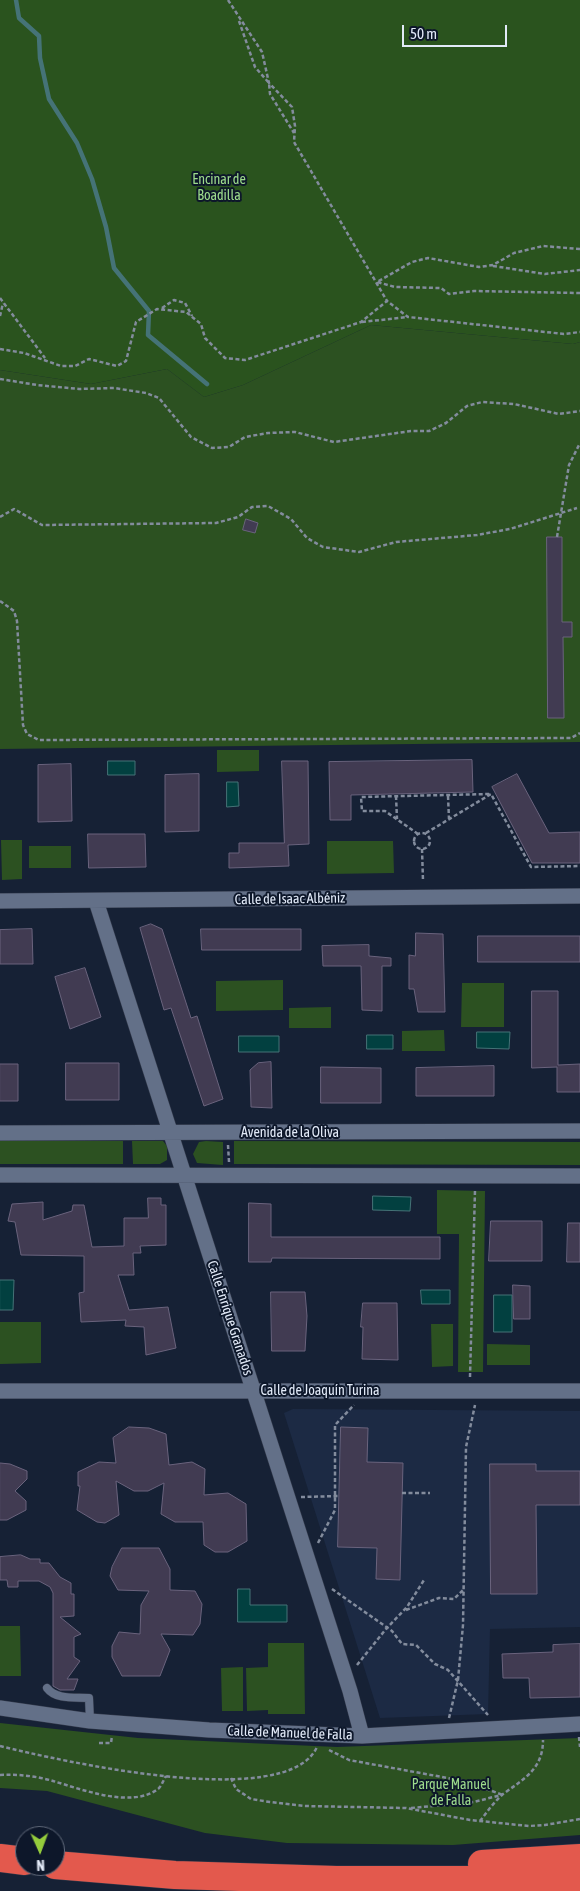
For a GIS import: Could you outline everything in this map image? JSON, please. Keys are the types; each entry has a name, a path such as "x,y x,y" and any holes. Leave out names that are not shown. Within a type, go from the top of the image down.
{"highway":[{"path":"0,1858 15,1860"},
{"path":"175,1875 456,1865 580,1858"},
{"path":"65,1866 175,1875 336,1880 580,1880"}],"street":[{"name":"Calle de Isaac Albéniz","path":"0,901 580,896"},
{"name":"Calle Enrique Granados","path":"96,901 311,1568 362,1736"},
{"name":"Avenida de la Oliva","path":"0,1133 580,1131"},
{"path":"0,1175 580,1176"},
{"name":"Calle de Joaquín Turina","path":"0,1391 254,1391 472,1397 580,1391"},
{"name":"Calle de Manuel de Falla","path":"0,1708 90,1721 209,1730 362,1736 580,1724"}],"lane":[{"path":"46,1688 51,1693 59,1696 89,1698 90,1721"}],"path":[{"path":"228,0 262,52 270,94 294,134"},
{"path":"237,15 255,66 292,107 294,142 387,301 408,317"},
{"path":"492,265 514,253 543,246 580,250"},
{"path":"377,282 412,262 428,258 473,266 492,265 545,274 580,270"},
{"path":"377,282 395,287 441,288 449,294 474,291 580,294"},
{"path":"0,298 46,360"},
{"path":"0,349 24,353 61,366 75,366 89,360 117,366 126,361 136,322 174,300 185,302 192,317"},
{"path":"361,322 387,301"},
{"path":"0,316 3,303"},
{"path":"162,308 186,312 201,324 205,338 225,358 245,360 361,322 408,317 564,334 580,332"},
{"path":"0,379 37,385 79,389 114,388 146,393 159,398 191,437 212,448 229,448 245,437 268,433 295,432 334,442 411,431 429,431 446,423 467,406 482,402 514,404 559,414 580,411"},
{"path":"557,537 569,465 580,443"},
{"path":"0,517 14,509 42,524 216,523 238,516 252,507 268,506 291,519 307,538 323,547 359,552 396,542 477,535 510,529 577,508"},
{"path":"0,601 14,611 17,621 23,725 27,734 39,740 571,738 580,733"},
{"path":"491,794 426,833 418,834 385,811 362,811 361,797 491,794"},
{"path":"491,794 531,867 580,866"},
{"path":"448,795 449,819"},
{"path":"396,796 397,819"},
{"path":"422,849 428,847 431,842 430,837 426,833"},
{"path":"418,834 415,843 422,849 423,881"},
{"path":"228,1133 229,1176"},
{"path":"446,1731 458,1680 465,1588 466,1447 472,1397 475,1176"},
{"path":"355,1404 335,1425 335,1510 311,1568 386,1629 392,1631 402,1644 416,1645 435,1664 448,1670 500,1728"},
{"path":"402,1493 430,1493"},
{"path":"288,1498 340,1496"},
{"path":"346,1679 386,1629 404,1610 424,1580"},
{"path":"404,1610 439,1598 454,1599 465,1588"},
{"path":"480,1821 503,1795 534,1771 543,1750 542,1726"},
{"path":"0,1746 56,1760 166,1776 254,1779 287,1772 313,1756 318,1745 349,1760 470,1782 503,1795"},
{"path":"0,1753 4,1748"},
{"path":"0,1775 15,1774 33,1777 106,1797 147,1794 158,1789 166,1776"},
{"path":"232,1778 236,1789 250,1800 304,1806 406,1808 474,1802 503,1795"},
{"path":"406,1808 480,1821 529,1826 580,1819"}],"shaded area":[{"path":"108,761 135,761 135,775 108,775"},
{"path":"227,782 238,782 239,806 227,807"},
{"path":"477,1032 510,1032 509,1049 477,1048"},
{"path":"367,1035 393,1035 393,1049 367,1049"},
{"path":"239,1036 279,1036 279,1052 239,1052"},
{"path":"373,1196 411,1197 410,1211 373,1210"},
{"path":"0,1280 14,1280 13,1310 0,1310"},
{"path":"421,1290 450,1290 450,1304 422,1304"},
{"path":"494,1295 512,1295 512,1332 494,1332"},
{"path":"293,1409 580,1411 580,1627 490,1629 488,1714 380,1718 284,1413"},
{"path":"238,1589 250,1589 250,1605 287,1605 287,1622 238,1622"}],"green space":[{"name":"Encinar de Boadilla","path":"0,0 580,0 580,342 573,344 371,325 243,385 204,397 167,369 91,384 0,370"},
{"path":"371,325 573,344 580,342 580,742 0,749 0,370 91,384 167,369 204,397 243,385"},
{"path":"217,750 259,750 259,771 217,772"},
{"path":"1,840 22,840 22,879 2,880"},
{"path":"327,841 393,841 394,873 327,874"},
{"path":"29,846 71,846 71,868 29,868"},
{"path":"283,980 283,1010 216,1011 216,981"},
{"path":"462,983 504,983 504,1027 461,1027"},
{"path":"331,1007 331,1028 289,1028 289,1008"},
{"path":"444,1030 445,1051 402,1051 402,1031"},
{"path":"0,1141 123,1141 123,1164 0,1164"},
{"path":"132,1141 163,1141 167,1146 167,1160 160,1164 133,1164"},
{"path":"234,1141 580,1142 580,1165 234,1164"},
{"path":"199,1142 223,1142 223,1165 197,1163 193,1154"},
{"path":"437,1190 485,1191 483,1372 458,1372 459,1234 437,1234"},
{"path":"0,1322 41,1322 41,1363 0,1364"},
{"path":"431,1324 453,1324 453,1366 432,1367"},
{"path":"487,1344 530,1345 530,1365 487,1365"},
{"path":"0,1626 20,1626 21,1676 0,1676"},
{"path":"268,1643 304,1643 305,1714 268,1714 268,1710 247,1711 246,1668 268,1667"},
{"path":"243,1667 243,1711 222,1711 221,1668"},
{"name":"Parque Manuel de Falla","path":"0,1723 138,1738 337,1747 580,1738 580,1835 453,1845 287,1843 205,1833 47,1791 0,1788"}],"building":[{"path":"246,519 258,523 255,533 243,530"},
{"path":"547,537 562,537 562,622 572,622 572,637 563,637 564,718 548,718"},
{"path":"472,760 473,792 351,795 351,820 330,820 329,762"},
{"path":"282,761 308,761 309,844 288,845 289,866 229,868 229,853 239,853 239,843 284,843"},
{"path":"71,764 72,821 38,822 38,765"},
{"path":"199,774 199,831 165,832 165,775"},
{"path":"517,774 549,833 580,832 580,863 532,863 492,787"},
{"path":"88,834 145,834 146,867 89,868"},
{"path":"151,924 162,929 191,1018 197,1016 223,1099 204,1106 171,1008 164,1010 140,928"},
{"path":"32,929 33,964 0,964 0,930"},
{"path":"201,929 301,929 301,950 202,950"},
{"path":"416,933 443,934 445,1012 418,1012 414,989 409,989 409,955 415,956"},
{"path":"478,936 580,936 580,962 478,962"},
{"path":"369,945 369,956 391,958 391,966 382,966 382,1011 362,1010 361,966 323,966 322,946"},
{"path":"85,968 101,1017 70,1029 55,977"},
{"path":"532,991 558,991 558,1065 580,1064 580,1092 557,1092 557,1067 532,1068"},
{"path":"271,1062 272,1108 251,1107 250,1070 258,1063"},
{"path":"66,1063 119,1063 119,1100 66,1100"},
{"path":"0,1064 18,1064 18,1101 0,1101"},
{"path":"494,1066 494,1096 416,1096 416,1068"},
{"path":"321,1067 381,1068 381,1103 321,1103"},
{"path":"148,1198 161,1198 161,1205 166,1205 166,1245 140,1246 141,1253 133,1253 134,1275 118,1275 129,1310 168,1307 176,1348 146,1355 144,1327 125,1326 126,1320 81,1322 79,1293 84,1292 84,1256 21,1255 15,1222 8,1221 12,1204 43,1202 43,1220 72,1211 73,1205 84,1205 92,1247 124,1246 124,1218 148,1218"},
{"path":"249,1203 271,1204 271,1237 440,1237 440,1259 272,1258 271,1262 249,1262"},
{"path":"491,1221 542,1221 542,1261 489,1261"},
{"path":"568,1223 580,1223 580,1262 567,1262"},
{"path":"513,1285 530,1286 530,1319 514,1319"},
{"path":"271,1292 305,1292 307,1316 305,1351 272,1351"},
{"path":"363,1303 397,1303 398,1360 362,1359 363,1327 361,1327"},
{"path":"129,1427 149,1428 166,1434 169,1465 192,1462 205,1469 204,1495 228,1493 246,1504 247,1541 228,1552 215,1552 204,1545 203,1522 175,1522 161,1514 164,1483 148,1491 134,1491 116,1481 119,1515 105,1523 97,1522 77,1510 80,1486 78,1486 78,1472 99,1462 116,1463 113,1438"},
{"path":"341,1427 368,1428 367,1462 403,1463 400,1580 376,1579 377,1548 338,1547"},
{"path":"0,1463 10,1464 27,1471 27,1479 15,1491 26,1501 26,1510 7,1520 0,1520"},
{"path":"490,1464 536,1464 536,1471 580,1471 580,1505 536,1505 537,1594 491,1594"},
{"path":"122,1548 159,1548 170,1569 170,1590 195,1591 202,1604 200,1624 193,1635 161,1634 170,1650 160,1676 122,1676 112,1657 112,1646 119,1632 140,1634 141,1605 149,1591 118,1590 110,1576 112,1567"},
{"path":"21,1555 30,1559 40,1559 40,1563 49,1563 60,1577 71,1583 71,1594 74,1594 74,1616 60,1617 81,1634 74,1637 74,1657 80,1661 67,1679 78,1679 74,1690 60,1690 53,1686 53,1593 50,1587 39,1581 18,1581 18,1587 8,1587 7,1580 0,1580 0,1557"},
{"path":"580,1644 580,1697 530,1698 529,1678 503,1678 502,1654 553,1652 553,1645"}],"waterway":[{"path":"16,0 19,18 39,36 40,58 49,99 77,143 92,179 106,227 114,268 149,311 148,335 207,384"}]}
